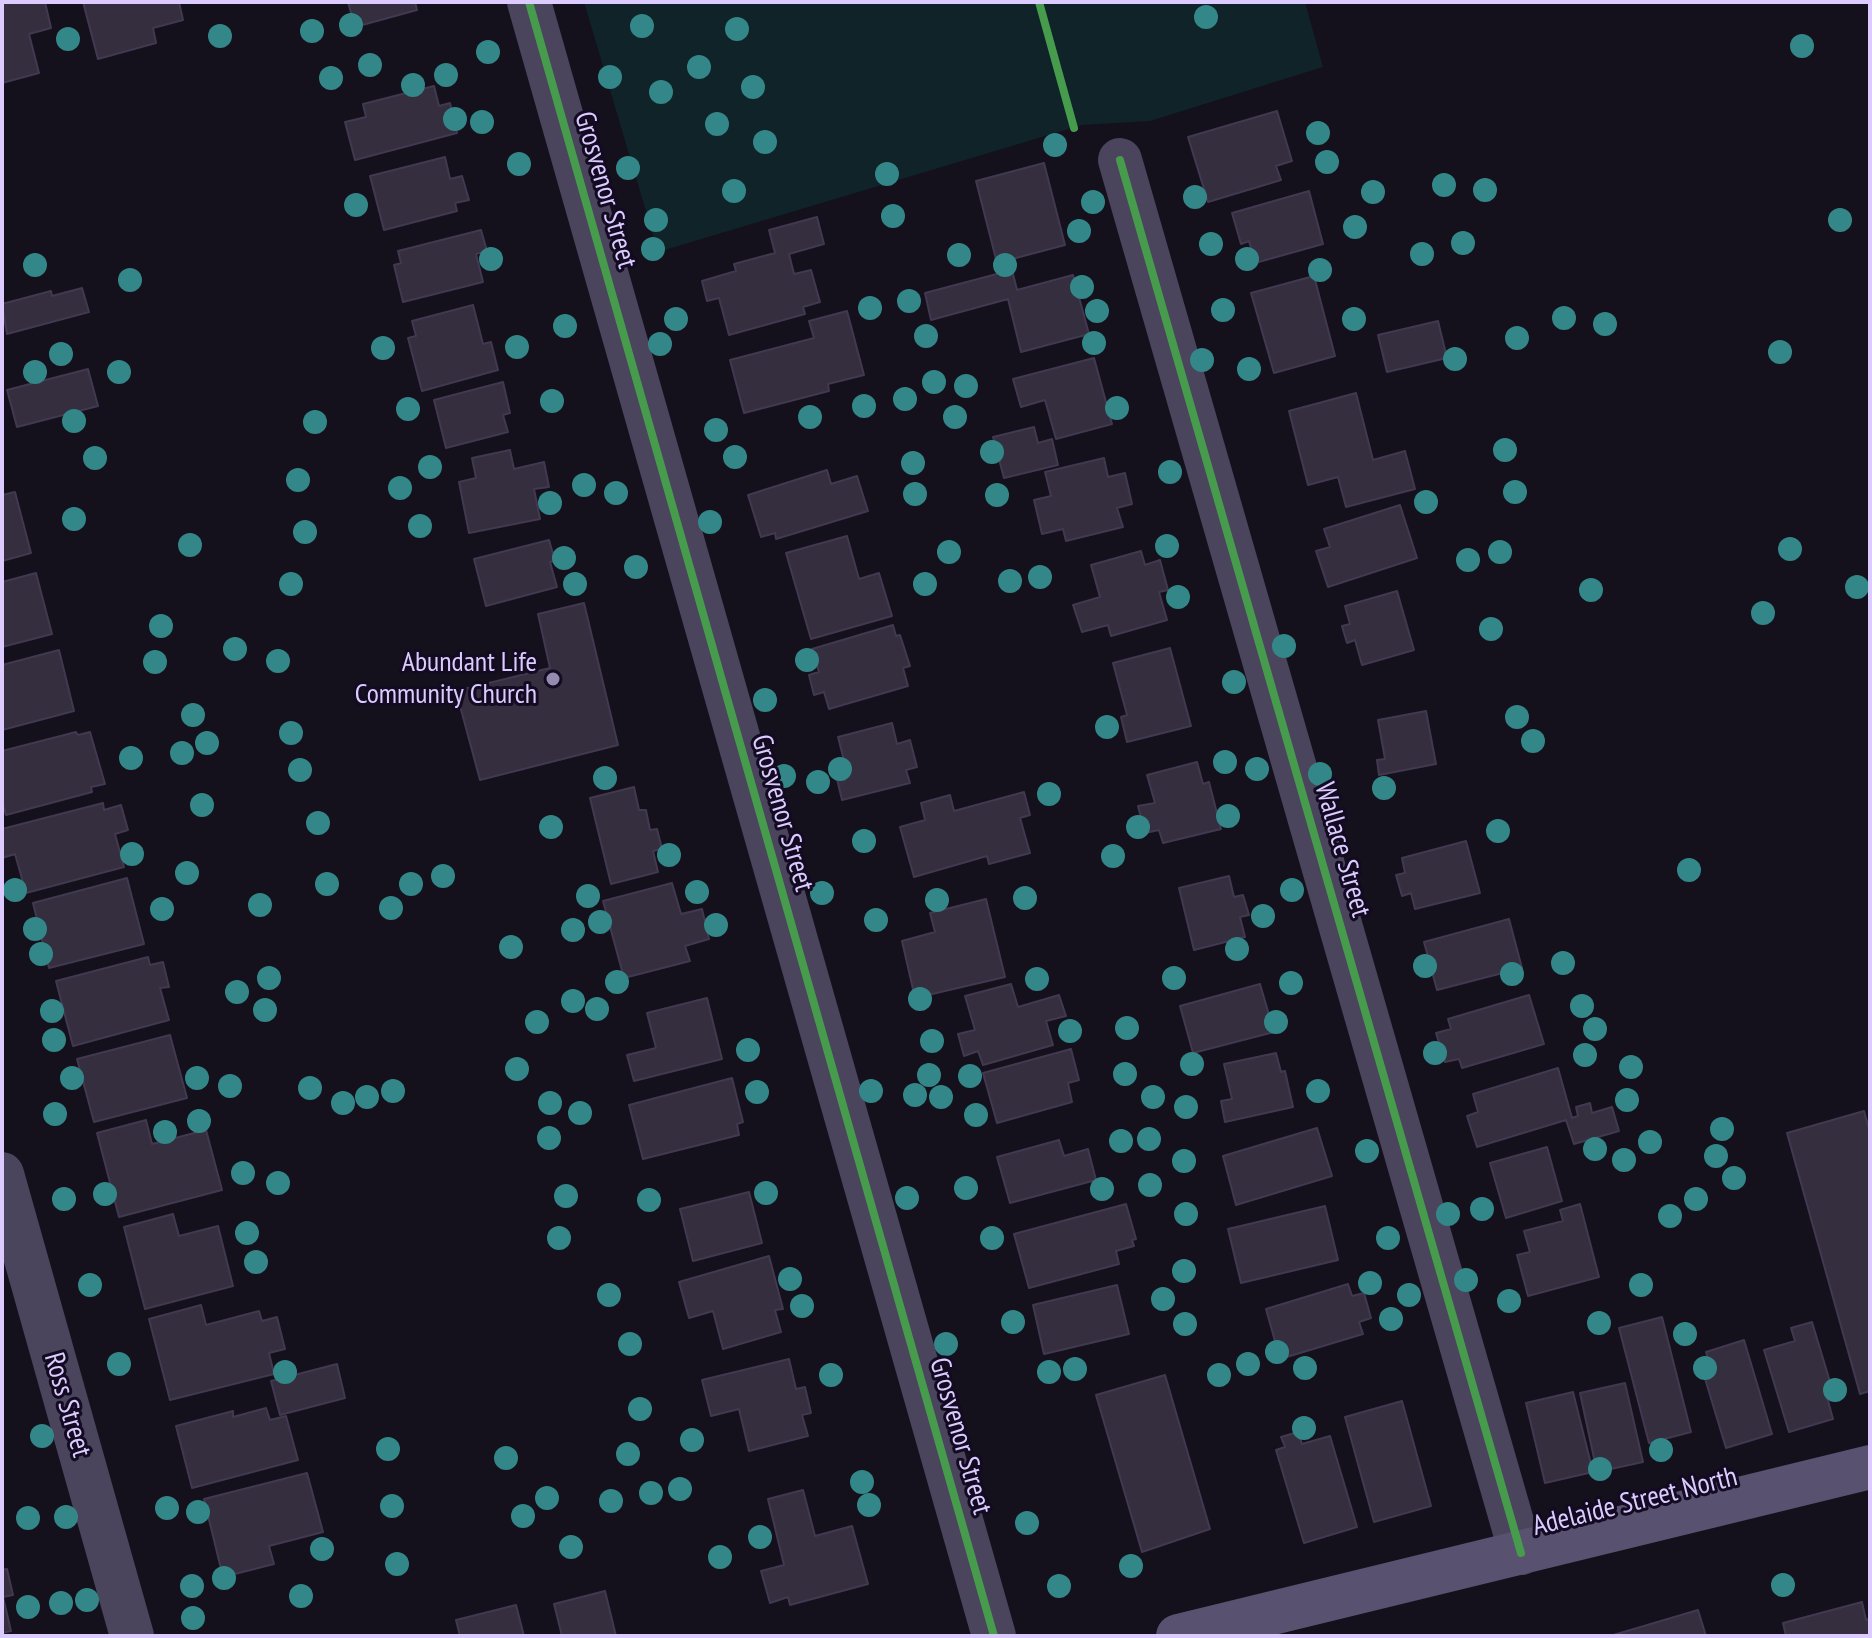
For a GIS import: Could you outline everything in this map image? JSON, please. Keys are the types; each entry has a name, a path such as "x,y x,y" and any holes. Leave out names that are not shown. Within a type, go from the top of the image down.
{"main road":[{"name":"Adelaide Street North","path":"1178,1636 1870,1467"}],"street":[{"name":"Grosvenor Street","path":"529,2 994,1636"},
{"name":"Wallace Street","path":"1120,160 1521,1553"},
{"name":"Ross Street","path":"2,1174 132,1636"}],"shaded area":[{"path":"584,2 1305,2 1323,67 1150,121 1082,125 658,252"}],"building":[{"path":"2,2 45,2 51,28 29,34 39,73 2,83"},
{"path":"83,2 179,2 183,20 153,28 156,43 98,59"},
{"path":"348,2 415,2 417,10 355,27"},
{"path":"434,86 439,106 450,103 457,133 355,160 345,122 366,117 363,104"},
{"path":"1277,111 1292,161 1276,166 1281,180 1208,202 1188,137"},
{"path":"445,157 450,179 462,176 469,200 455,203 457,211 384,230 370,176"},
{"path":"1044,163 1065,245 997,263 976,181"},
{"path":"1309,191 1323,244 1255,263 1249,241 1241,244 1232,213"},
{"path":"817,217 824,244 789,254 794,274 811,270 820,302 803,307 805,314 729,335 719,298 707,301 702,281 736,271 734,264 775,253 769,230"},
{"path":"481,230 487,251 476,254 483,282 403,302 394,265 401,263 398,251"},
{"path":"1012,270 1017,290 1073,275 1089,334 1021,352 1008,299 931,320 925,293"},
{"path":"1314,276 1335,356 1274,373 1251,293"},
{"path":"82,288 89,312 7,334 2,304 51,291 52,296"},
{"path":"473,305 483,344 491,342 498,370 422,391 408,338 416,336 412,321"},
{"path":"847,311 864,375 828,384 829,391 744,413 730,360 814,338 809,321"},
{"path":"1438,321 1447,358 1387,372 1378,335"},
{"path":"1094,358 1112,424 1056,439 1045,400 1021,407 1013,379"},
{"path":"88,369 98,406 17,427 7,390"},
{"path":"503,382 510,413 503,415 508,432 446,448 434,400"},
{"path":"1356,393 1373,460 1405,451 1415,489 1346,507 1338,477 1308,485 1289,411"},
{"path":"1034,427 1038,443 1052,439 1058,465 1004,478 993,437"},
{"path":"510,450 514,469 544,462 549,487 534,489 540,519 469,533 459,482 476,478 472,458"},
{"path":"1104,458 1108,477 1125,473 1132,504 1117,508 1123,527 1066,541 1063,529 1042,534 1034,500 1051,496 1045,472"},
{"path":"827,470 831,484 857,476 868,511 776,539 775,533 761,537 748,495"},
{"path":"15,492 31,553 2,561 2,495"},
{"path":"1400,505 1417,558 1328,587 1316,551 1330,547 1324,529"},
{"path":"847,536 859,579 879,573 892,616 811,639 786,553"},
{"path":"549,540 555,561 550,562 557,587 486,606 474,559"},
{"path":"1141,551 1145,565 1160,560 1168,590 1159,592 1167,620 1111,636 1108,625 1082,632 1073,605 1100,597 1091,565"},
{"path":"36,573 52,634 2,647 2,582"},
{"path":"1397,591 1414,650 1362,665 1355,640 1347,643 1342,626 1350,624 1345,606"},
{"name":"Abundant Life Community Church","path":"584,603 618,745 480,780 456,691 550,668 538,614"},
{"path":"893,625 896,636 900,635 910,666 903,668 908,686 829,709 824,692 814,695 809,675 819,672 812,649"},
{"path":"1170,648 1191,726 1127,742 1121,717 1127,715 1113,663"},
{"path":"59,650 74,711 2,730 2,665"},
{"path":"1426,711 1436,764 1379,775 1377,760 1385,759 1378,720"},
{"path":"892,723 897,744 910,740 917,767 906,770 910,783 842,800 837,779 848,776 838,737"},
{"path":"76,732 78,735 90,732 105,784 91,787 92,792 6,815 2,801 2,751"},
{"path":"1197,762 1203,784 1209,782 1221,829 1163,843 1159,830 1145,833 1138,806 1155,803 1147,775"},
{"path":"634,787 639,810 646,810 650,830 657,829 662,849 653,851 658,872 611,884 590,798"},
{"path":"1024,792 1030,815 1020,818 1030,853 989,864 987,856 914,877 900,827 925,820 921,803 950,795 954,811"},
{"path":"103,803 104,810 121,805 128,830 115,834 124,867 26,893 15,854 2,858 2,829"},
{"path":"1466,841 1480,893 1415,909 1411,893 1402,896 1396,875 1405,873 1402,858"},
{"path":"1229,876 1234,897 1243,895 1249,915 1240,917 1245,937 1194,950 1179,888"},
{"path":"127,878 144,944 49,968 33,903"},
{"path":"672,883 681,914 702,909 709,939 685,946 690,961 624,978 603,901"},
{"path":"986,899 1005,977 915,998 902,941 935,932 930,913"},
{"path":"1509,919 1522,968 1437,990 1424,942"},
{"path":"148,957 150,965 163,962 169,987 160,988 169,1020 73,1046 56,981"},
{"path":"1011,984 1018,1007 1059,995 1066,1016 1046,1021 1053,1045 983,1065 978,1051 964,1056 958,1034 975,1030 965,996"},
{"path":"1260,984 1274,1032 1193,1053 1180,1006"},
{"path":"1529,995 1544,1044 1462,1068 1459,1059 1445,1062 1436,1033 1451,1029 1448,1019"},
{"path":"707,998 722,1059 634,1081 627,1055 656,1048 647,1013"},
{"path":"170,1035 187,1098 94,1122 77,1059"},
{"path":"1071,1049 1079,1080 1068,1083 1072,1102 997,1123 983,1073"},
{"path":"1276,1053 1281,1072 1285,1071 1293,1107 1225,1122 1221,1101 1232,1099 1224,1064"},
{"path":"1558,1068 1572,1118 1578,1116 1576,1107 1590,1103 1592,1113 1612,1107 1619,1131 1574,1144 1566,1120 1477,1147 1467,1116 1478,1112 1473,1094"},
{"path":"732,1078 743,1122 737,1124 739,1135 643,1159 629,1105"},
{"path":"1864,1111 1870,1133 1870,1391 1860,1394 1787,1133"},
{"path":"146,1120 152,1144 206,1130 222,1190 119,1217 97,1133"},
{"path":"1317,1128 1332,1176 1236,1205 1223,1156"},
{"path":"1059,1140 1064,1156 1088,1149 1096,1180 1010,1203 997,1157"},
{"path":"1547,1147 1562,1201 1506,1218 1490,1163"},
{"path":"749,1192 762,1243 693,1261 680,1209"},
{"path":"1126,1204 1136,1239 1132,1240 1134,1246 1116,1251 1119,1264 1029,1288 1014,1234"},
{"path":"1580,1204 1599,1277 1528,1296 1517,1255 1530,1252 1524,1231 1563,1221 1560,1210"},
{"path":"1325,1206 1338,1260 1241,1283 1228,1229"},
{"path":"173,1214 179,1236 218,1226 233,1286 145,1309 124,1227"},
{"path":"769,1256 783,1309 775,1310 781,1332 723,1349 713,1311 689,1318 679,1282"},
{"path":"1348,1284 1352,1296 1364,1293 1371,1318 1359,1322 1363,1334 1280,1359 1266,1309"},
{"path":"1117,1285 1129,1334 1044,1354 1033,1305"},
{"path":"201,1305 206,1325 259,1311 262,1321 277,1317 285,1349 269,1353 274,1374 170,1400 149,1319"},
{"path":"1662,1317 1691,1432 1649,1443 1619,1328"},
{"path":"1812,1322 1834,1395 1827,1397 1833,1419 1789,1432 1764,1350 1795,1341 1791,1328"},
{"path":"1744,1340 1772,1434 1726,1448 1703,1372 1711,1369 1706,1352"},
{"path":"789,1359 796,1389 805,1387 811,1413 802,1415 808,1436 749,1451 739,1409 711,1416 702,1380"},
{"path":"337,1364 345,1398 280,1415 271,1381"},
{"path":"1165,1375 1210,1529 1142,1552 1096,1395"},
{"path":"1625,1383 1643,1462 1597,1472 1580,1393"},
{"path":"1573,1392 1593,1472 1545,1483 1526,1403"},
{"path":"1402,1401 1431,1506 1374,1522 1345,1417"},
{"path":"266,1408 270,1420 286,1416 298,1460 192,1488 176,1426 233,1411 233,1417"},
{"path":"1298,1432 1302,1444 1330,1436 1357,1527 1304,1543 1276,1450 1285,1447 1281,1437"},
{"path":"307,1473 323,1532 269,1546 274,1564 223,1577 204,1499"},
{"path":"803,1490 815,1536 852,1526 868,1584 790,1605 788,1597 770,1603 761,1571 784,1565 768,1499"},
{"path":"7,1569 13,1595 3,1597 11,1631 2,1633 2,1570"},
{"path":"605,1591 616,1636 562,1636 554,1604"},
{"path":"1862,1602 1866,1620 1870,1619 1870,1636 1786,1636 1783,1623"},
{"path":"516,1605 524,1636 460,1636 456,1620"},
{"path":"1698,1610 1706,1636 1610,1636"}],"cycle path":[{"path":"529,2 994,1636"},
{"path":"1039,2 1074,128"},
{"path":"1120,160 1521,1553"}],"place":[{"name":"Abundant Life Community Church","path":"553,679"}]}
